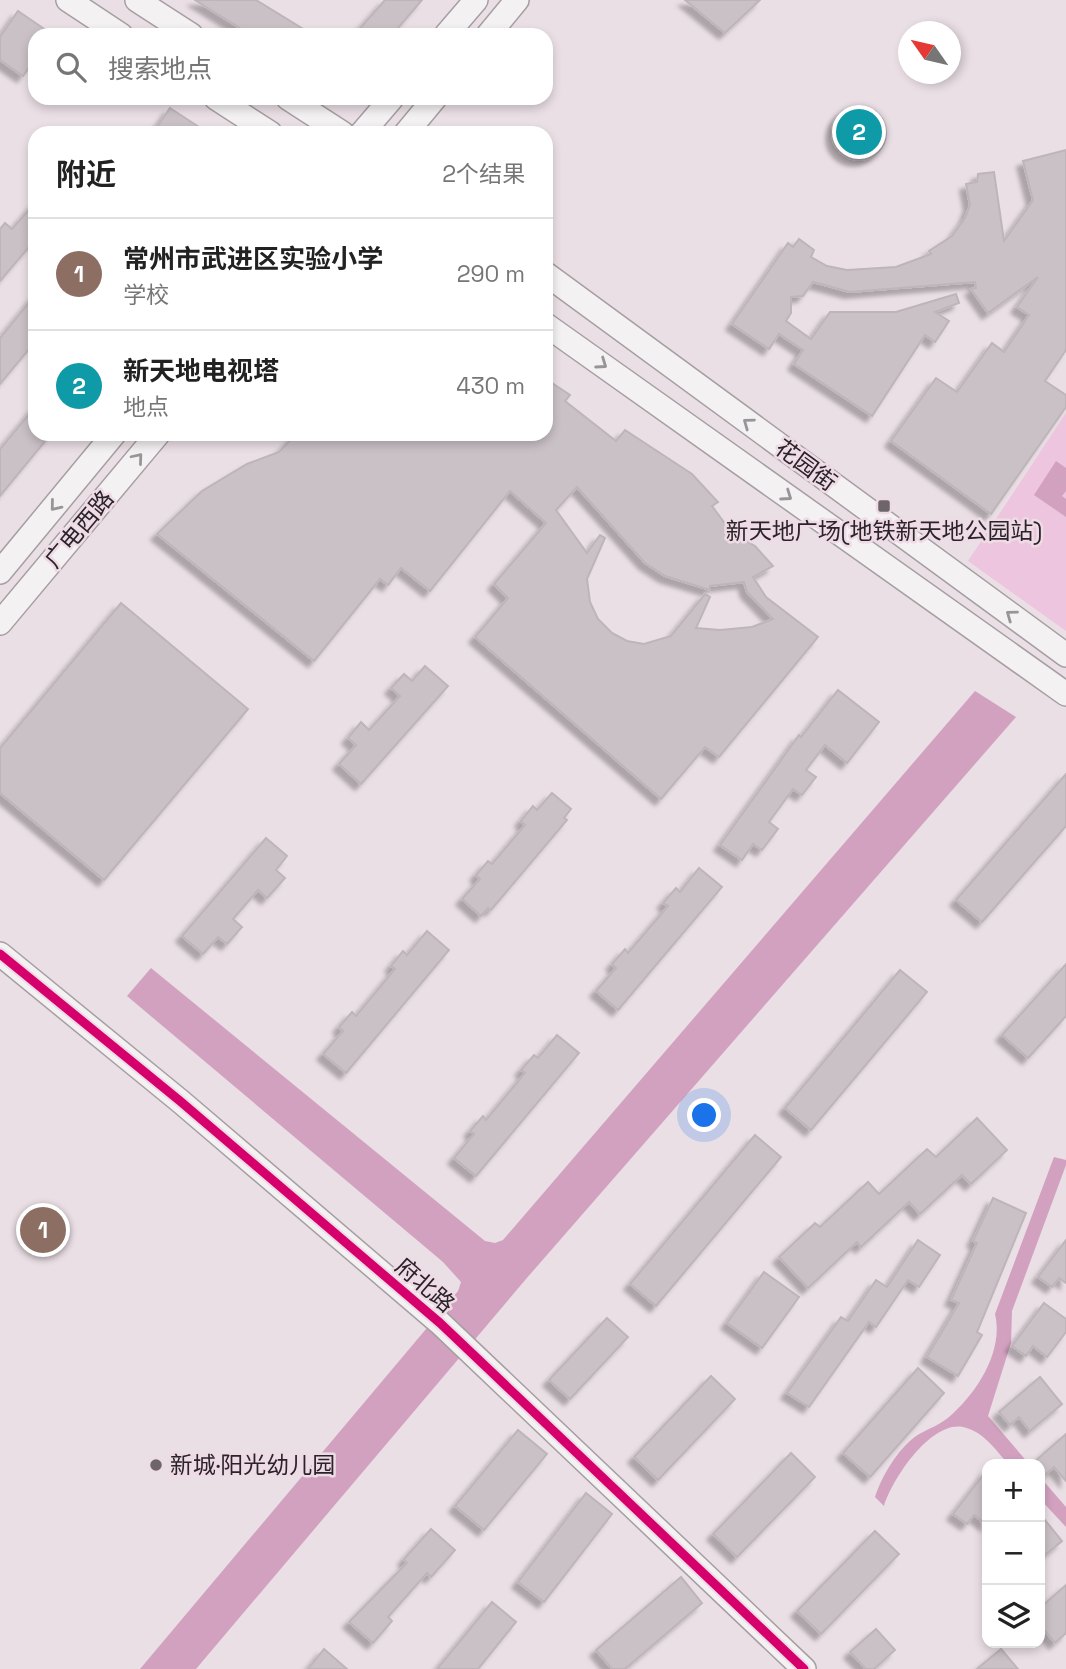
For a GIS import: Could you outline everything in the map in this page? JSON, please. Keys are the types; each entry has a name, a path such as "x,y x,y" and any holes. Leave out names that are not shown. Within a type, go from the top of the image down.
{"main road":[{"path":"68,0 110,28"},
{"path":"137,0 180,28"},
{"path":"452,28 476,0"},
{"path":"494,28 517,0"},
{"path":"227,105 259,126"},
{"path":"299,105 331,126"},
{"path":"368,126 386,105"},
{"path":"412,126 429,105"},
{"name":"花园街","path":"553,279 1066,655"},
{"name":"花园街","path":"553,330 1066,694"},
{"name":"广电西路","path":"0,572 108,441"},
{"name":"广电西路","path":"0,623 152,441"},
{"name":"府北路","path":"0,954 180,1101 427,1312 804,1669"}],"shaded area":[{"path":"1066,413 1066,631 968,561"},
{"path":"1056,461 1066,468 1066,491 1062,496 1066,499 1066,517 1034,495"},
{"path":"975,691 1016,717 526,1279 196,1669 140,1669 458,1291 461,1282 443,1262 127,996 151,968 485,1241 495,1243 503,1240"},
{"path":"1054,1157 1066,1160 1012,1311 1011,1343 988,1416 1025,1459 1003,1459 977,1432 963,1427 950,1428 938,1433 914,1454 895,1482 884,1506 875,1497 886,1472 897,1456 916,1436 945,1420 978,1384 992,1357 996,1342 995,1314"},
{"path":"1045,1483 1066,1507 1066,1527 1045,1504"}],"building":[{"path":"195,0 256,0 302,28 240,28"},
{"path":"385,0 422,0 398,28 360,28"},
{"path":"685,0 760,0 725,33"},
{"path":"18,11 43,28 28,28 28,69 23,76 0,60 0,37"},
{"path":"859,106 878,114 886,133 878,152 859,160 840,152 832,133 840,114"},
{"path":"170,108 197,126 158,126"},
{"path":"1066,150 1066,350 1045,381 1066,395 1066,407 991,514 891,441 936,378 957,392 992,343 1004,352 1029,315 1017,307 1038,277 988,313 971,289 976,288 975,282 850,292 813,282 803,296 791,297 791,313 786,321 811,339 830,312 896,312 956,294 959,303 935,312 949,321 935,342 925,335 872,416 794,364 803,350 779,334 769,349 732,324 788,243 793,247 799,239 814,250 811,257 827,266 847,270 896,267 931,254 929,251 952,236 965,218 970,205 966,184 977,182 978,174 994,172 1004,241 1033,200 1023,161"},
{"path":"28,211 28,248 0,281 0,229 5,223 12,229"},
{"path":"28,304 28,350 0,384 0,338"},
{"path":"553,384 570,395 565,401 616,441 625,430 692,474 718,502 712,506 732,533 755,546 773,566 753,577 766,597 818,637 719,757 705,747 661,799 475,637 508,598 494,584 546,523 510,491 430,591 401,568 388,585 380,579 314,661 157,534 202,491 247,464 279,452 289,441 553,441","holes":["577,487 645,563 665,576 710,590 710,586 744,582 747,592 773,619 752,627 720,630 696,628 710,597 705,594 671,636 644,644 627,641 612,633 598,619 590,602 587,579 605,538 600,535 587,553 556,510"]},
{"path":"28,415 28,441 45,441 0,496 0,449"},
{"path":"121,603 248,709 104,880 0,793 0,748"},
{"path":"425,666 448,686 361,784 339,764 356,745 348,738 361,722 369,730 400,696 391,688 404,674 412,681"},
{"path":"838,690 879,722 847,763 825,745 806,770 816,777 802,795 793,789 769,822 778,829 762,850 753,844 742,860 720,845 799,735 801,737"},
{"path":"1066,774 1066,826 982,922 956,900"},
{"path":"552,793 571,809 564,818 567,820 491,910 488,908 481,916 462,899 480,879 476,875 488,861 492,864 525,825 521,821 533,806 537,810"},
{"path":"266,838 287,856 276,870 285,878 267,898 258,890 233,919 242,927 227,944 218,937 203,954 182,936"},
{"path":"699,868 722,887 618,1010 596,991 616,968 612,964 625,949 628,953 668,906 663,903 676,888 680,892"},
{"path":"427,931 449,950 346,1073 323,1054 343,1031 339,1027 352,1012 356,1016 395,969 391,966 403,951 407,955"},
{"path":"1066,964 1066,1016 1028,1058 1002,1035"},
{"path":"900,970 927,992 811,1130 785,1108"},
{"path":"557,1035 579,1053 476,1176 454,1158 474,1134 470,1131 483,1116 486,1120 525,1073 521,1070 534,1055 538,1058"},
{"path":"977,1118 1007,1150 971,1184 962,1175 920,1214 909,1202 861,1247 857,1242 808,1288 779,1257 815,1223 820,1227 868,1182 879,1194 927,1149 936,1157"},
{"path":"755,1135 781,1157 656,1306 630,1284"},
{"path":"993,1198 1026,1213 977,1332 982,1335 958,1376 927,1357 959,1303 951,1300 977,1243 973,1241"},
{"path":"918,1240 940,1255 919,1287 908,1280 876,1327 869,1322 809,1407 787,1393 841,1317 848,1321 876,1280 887,1287"},
{"path":"1066,1240 1066,1283 1059,1278 1052,1287 1038,1277"},
{"path":"764,1272 799,1297 762,1348 727,1323"},
{"path":"1044,1303 1066,1319 1066,1332 1047,1357 1033,1346 1026,1356 1012,1346"},
{"path":"607,1318 628,1337 570,1399 549,1380"},
{"path":"918,1368 944,1393 870,1477 843,1453"},
{"path":"711,1376 735,1399 658,1480 634,1457"},
{"path":"1040,1377 1062,1404 1030,1431 1019,1417 1010,1425 999,1412"},
{"path":"518,1430 547,1454 484,1530 455,1506"},
{"path":"1066,1434 1066,1481 1054,1467 1045,1475 1045,1459 1037,1459"},
{"path":"791,1453 815,1477 737,1557 713,1534"},
{"path":"982,1476 982,1521 974,1515 967,1524 953,1514"},
{"path":"586,1493 612,1514 544,1602 518,1582"},
{"path":"1045,1520 1062,1541 1045,1555"},
{"path":"431,1529 455,1550 431,1577 427,1573 388,1617 392,1621 373,1643 349,1622 407,1563 404,1559"},
{"path":"875,1531 899,1554 821,1634 797,1611"},
{"path":"681,1577 702,1603 625,1669 612,1669 596,1650"},
{"path":"1066,1585 1066,1633 1055,1643 1045,1631 1045,1604"},
{"path":"492,1602 516,1622 478,1669 437,1669"},
{"path":"876,1629 895,1650 874,1669 866,1669 850,1652"},
{"path":"324,1649 347,1669 308,1669"},
{"path":"1001,1649 1018,1669 977,1669"}],"cycle path":[{"path":"0,954 180,1101 440,1323 804,1669"}],"place":[{"name":"新天地电视塔","path":"859,132"},
{"name":"新天地广场(地铁新天地公园站)","path":"884,506"},
{"name":"常州市武进区实验小学","path":"43,1230"},
{"name":"新城·阳光幼儿园","path":"156,1465"}]}
